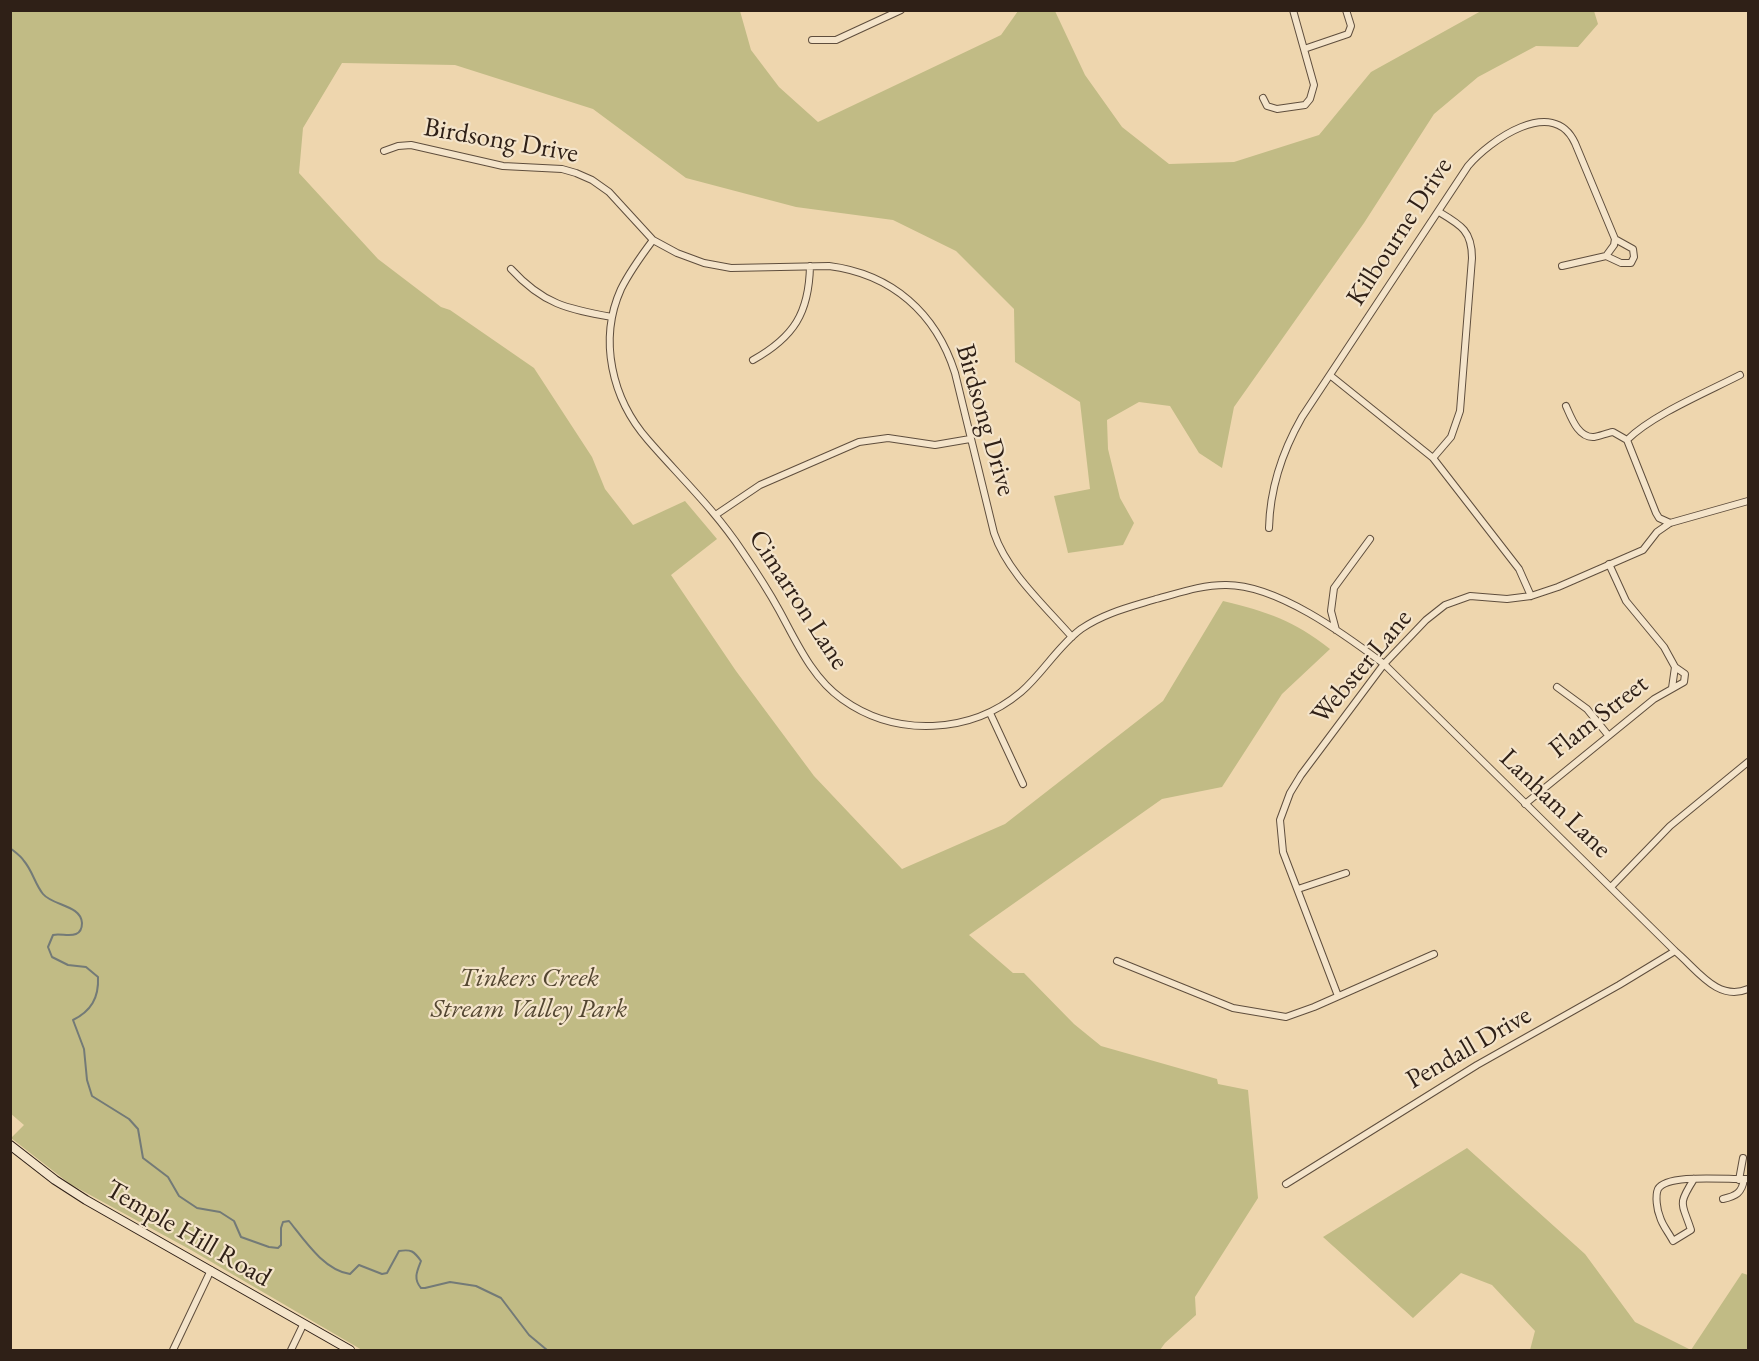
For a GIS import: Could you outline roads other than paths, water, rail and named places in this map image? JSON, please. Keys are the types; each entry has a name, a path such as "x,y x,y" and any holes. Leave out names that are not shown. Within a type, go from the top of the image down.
{"main road":[{"name":"Temple Hill Road","path":"10,1145 77,1194 350,1350"}],"street":[{"path":"812,40 836,40 901,10"},
{"path":"1263,98 1267,106 1277,109 1301,106 1308,102 1314,85 1293,10"},
{"path":"1304,49 1348,34 1351,26 1346,10"},
{"name":"Kilbourne Drive","path":"1269,528 1272,490 1281,461 1302,417 1464,173 1481,152 1505,134 1534,123 1548,123 1561,127 1572,136 1615,239 1635,252 1633,261 1627,264 1606,256 1562,266"},
{"name":"Birdsong Drive","path":"384,152 398,146 411,145 503,166 562,169 592,180 609,192 653,240 677,253 716,266 839,267 873,278 903,294 930,321 945,345 953,366 994,533 1001,552 1017,575 1071,637"},
{"path":"1433,458 1451,437 1460,411 1472,258 1471,242 1465,231 1458,223 1439,212"},
{"path":"1606,256 1614,245 1615,239"},
{"name":"Cimarron Lane","path":"653,240 627,276 612,317 610,362 620,396 638,428 717,514 748,560 812,667 844,700 887,720 918,726 958,723 990,713 1027,686 1071,637 1096,620 1114,612 1191,589 1235,585 1248,587 1273,596 1334,629"},
{"path":"753,360 773,348 788,334 798,320 807,298 810,266"},
{"path":"511,269 535,293 556,304 612,317"},
{"path":"1627,440 1641,428 1740,375"},
{"path":"1331,376 1433,458 1519,569 1531,596"},
{"path":"1566,406 1574,423 1584,434 1592,437 1613,432 1627,440 1656,513 1659,518 1670,523"},
{"path":"717,514 759,485 859,442 888,438 935,445 970,438"},
{"name":"Webster Lane","path":"1338,996 1283,852 1280,820 1290,793 1301,775 1384,664 1426,620 1454,601 1470,596 1507,599 1531,596 1643,550 1657,532 1670,523 1749,501"},
{"path":"1334,629 1331,611 1334,588 1370,539"},
{"name":"Flam Street","path":"1525,804 1654,699 1681,685 1686,678 1626,601 1609,564"},
{"name":"Lanham Lane","path":"1334,629 1384,664 1674,951 1723,992 1735,993 1749,989"},
{"name":"Flam Street","path":"1672,688 1676,667"},
{"path":"1557,687 1587,709 1608,735"},
{"path":"990,713 1023,783"},
{"path":"1611,887 1670,826 1749,762"},
{"path":"1298,889 1346,873"},
{"name":"Pendall Drive","path":"1286,1184 1477,1065 1674,951"},
{"path":"1117,961 1233,1008 1286,1017 1434,954"},
{"path":"1723,1199 1734,1197 1740,1192 1744,1179 1743,1158"},
{"path":"1694,1179 1682,1198 1682,1208 1691,1230 1673,1241 1659,1217 1657,1197 1658,1189 1667,1181 1694,1179 1744,1179"},
{"path":"173,1350 211,1270"},
{"path":"291,1350 303,1325"}],"waterway":[{"path":"10,848 27,865 43,894 72,909 80,917 82,925 79,932 70,935 53,935 48,947 52,957 68,965 86,967 98,977 93,1003 73,1020 84,1049 87,1080 92,1096 129,1119 138,1129 143,1158 168,1177 179,1196 197,1208 220,1212 234,1221 241,1237 269,1247 278,1248 281,1245 281,1228 283,1222 289,1221 323,1261 350,1274 359,1265 382,1274 387,1273 399,1251 412,1252 421,1261 416,1278 421,1288 450,1282 476,1286 501,1298 529,1335 547,1350"}],"park label":[{"name":"Tinkers Creek Stream Valley Park","path":"529,994"}]}
